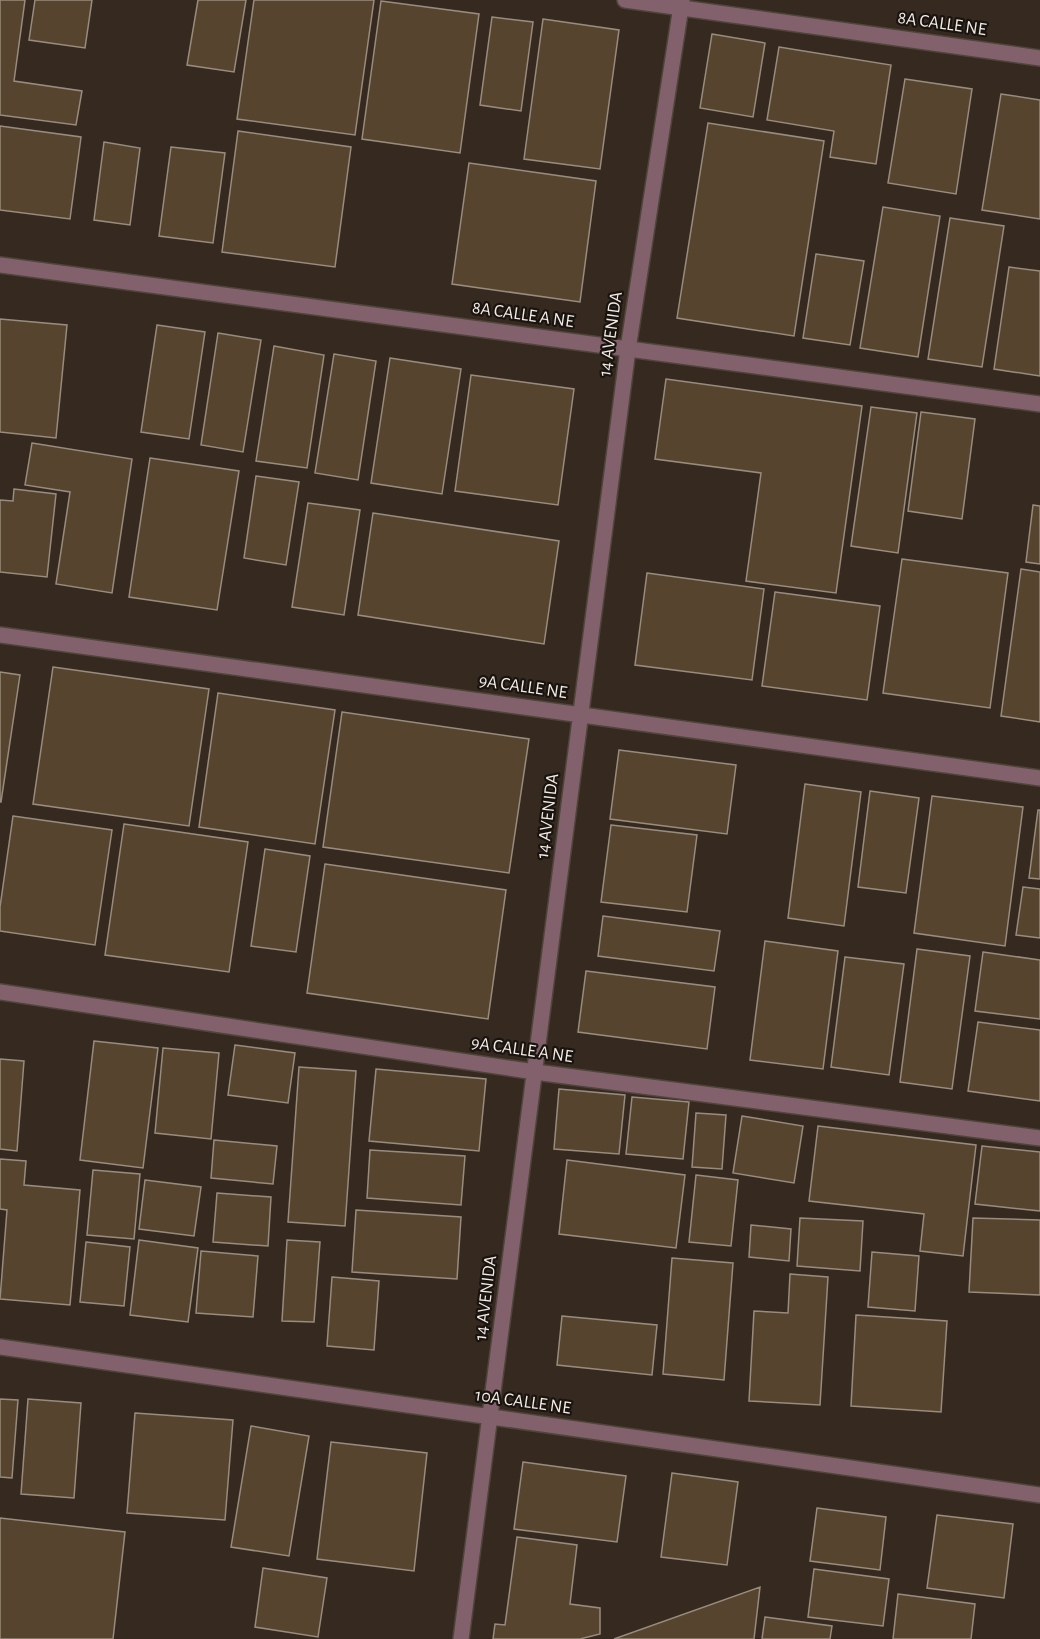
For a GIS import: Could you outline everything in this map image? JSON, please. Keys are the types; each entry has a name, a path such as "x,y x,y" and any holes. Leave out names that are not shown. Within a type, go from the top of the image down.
{"street":[{"name":"8A CALLE NE","path":"625,0 681,4 1040,58"},
{"name":"14 AVENIDA","path":"461,1639 628,349 681,4"},
{"name":"8A CALLE A NE","path":"0,265 1040,404"},
{"name":"9A CALLE NE","path":"0,635 1040,778"},
{"name":"9A CALLE A NE","path":"0,992 535,1072 1040,1138"},
{"name":"10A CALLE NE","path":"0,1347 1040,1495"}],"building":[{"path":"0,0 25,0 14,81 82,91 76,125 0,115"},
{"path":"35,0 92,0 85,48 29,40"},
{"path":"198,0 246,0 234,72 187,65"},
{"path":"254,0 374,0 355,135 237,119"},
{"path":"381,1 479,14 460,153 362,139"},
{"path":"492,17 533,22 521,111 480,105"},
{"path":"543,19 619,30 600,169 524,159"},
{"path":"712,34 765,43 753,117 700,108"},
{"path":"779,47 891,65 876,164 830,157 834,131 767,120"},
{"path":"905,79 972,89 956,194 888,183"},
{"path":"1001,94 1040,100 1040,219 982,210"},
{"path":"708,123 824,141 794,336 677,318"},
{"path":"0,126 81,137 70,219 0,210"},
{"path":"238,131 351,147 335,267 222,252"},
{"path":"104,142 140,148 130,225 94,220"},
{"path":"171,147 225,153 213,243 159,236"},
{"path":"469,163 596,181 580,302 452,284"},
{"path":"883,207 940,216 918,357 860,348"},
{"path":"950,218 1004,226 982,367 928,359"},
{"path":"816,254 864,261 850,345 803,338"},
{"path":"1009,267 1040,271 1040,376 994,369"},
{"path":"0,319 67,325 56,438 0,432"},
{"path":"157,325 205,332 189,439 141,432"},
{"path":"218,333 261,340 243,452 201,445"},
{"path":"274,346 324,355 307,468 256,461"},
{"path":"334,354 376,361 358,480 315,473"},
{"path":"390,358 461,369 442,494 371,483"},
{"path":"471,375 574,389 558,505 455,491"},
{"path":"666,379 862,406 836,593 746,581 761,473 655,459"},
{"path":"871,407 917,413 898,553 851,546"},
{"path":"921,412 975,419 962,519 908,511"},
{"path":"32,443 132,459 112,593 56,584 70,492 25,485"},
{"path":"150,458 239,471 217,610 129,597"},
{"path":"256,476 299,482 286,565 244,558"},
{"path":"14,489 56,494 47,577 0,572 0,500 13,501"},
{"path":"308,503 360,510 344,615 292,607"},
{"path":"1033,505 1040,506 1040,564 1026,562"},
{"path":"373,513 559,541 544,644 358,615"},
{"path":"902,559 1008,573 990,708 883,693"},
{"path":"1021,569 1040,572 1040,722 1001,716"},
{"path":"647,573 764,589 752,680 635,665"},
{"path":"775,592 880,606 867,700 762,686"},
{"path":"53,667 209,689 189,826 33,804"},
{"path":"0,672 20,675 1,802 0,802"},
{"path":"218,693 335,710 315,844 199,827"},
{"path":"342,712 529,739 509,873 323,847"},
{"path":"619,750 736,765 727,834 610,819"},
{"path":"805,784 861,792 844,926 788,918"},
{"path":"870,791 919,798 906,893 858,887"},
{"path":"932,796 1023,807 1005,946 914,933"},
{"path":"1038,810 1040,810 1040,879 1029,878"},
{"path":"13,816 112,830 95,945 0,931 0,907"},
{"path":"124,824 248,842 229,972 105,955"},
{"path":"611,825 697,835 687,912 601,902"},
{"path":"265,849 310,856 296,952 251,946"},
{"path":"325,864 506,890 488,1019 307,993"},
{"path":"1023,887 1040,889 1040,938 1016,935"},
{"path":"603,916 720,931 714,971 598,956"},
{"path":"765,941 838,951 823,1069 750,1060"},
{"path":"917,949 970,956 952,1089 900,1082"},
{"path":"983,952 1040,960 1040,1019 975,1011"},
{"path":"845,957 904,964 889,1075 831,1067"},
{"path":"586,971 715,987 707,1049 578,1032"},
{"path":"978,1022 1040,1030 1040,1101 968,1091"},
{"path":"94,1041 158,1048 143,1168 80,1160"},
{"path":"235,1045 295,1053 288,1103 228,1095"},
{"path":"163,1048 219,1053 211,1139 155,1133"},
{"path":"0,1059 24,1061 17,1151 0,1149"},
{"path":"299,1067 356,1071 345,1226 288,1222"},
{"path":"376,1069 486,1079 479,1151 369,1141"},
{"path":"559,1089 625,1095 619,1154 554,1149"},
{"path":"632,1097 689,1102 683,1159 626,1154"},
{"path":"696,1113 726,1115 722,1169 692,1167"},
{"path":"742,1116 803,1126 794,1183 733,1173"},
{"path":"818,1126 976,1145 963,1256 920,1251 924,1214 809,1201"},
{"path":"214,1140 277,1146 273,1184 211,1178"},
{"path":"982,1146 1040,1152 1040,1211 975,1204"},
{"path":"370,1150 465,1156 461,1205 367,1198"},
{"path":"0,1159 26,1161 24,1185 80,1190 70,1305 0,1299 7,1210 0,1209"},
{"path":"567,1160 685,1175 676,1248 559,1234"},
{"path":"93,1170 140,1174 134,1239 87,1235"},
{"path":"696,1175 738,1180 731,1246 689,1242"},
{"path":"145,1180 201,1187 194,1236 139,1229"},
{"path":"217,1193 271,1197 268,1246 213,1242"},
{"path":"356,1210 461,1217 457,1279 352,1272"},
{"path":"800,1218 863,1221 860,1271 797,1266"},
{"path":"973,1218 1040,1220 1040,1295 969,1292"},
{"path":"751,1225 791,1229 789,1261 749,1257"},
{"path":"139,1240 198,1248 188,1322 130,1315"},
{"path":"287,1240 320,1242 314,1322 282,1321"},
{"path":"86,1242 130,1247 124,1306 80,1302"},
{"path":"201,1251 258,1256 253,1317 196,1313"},
{"path":"872,1252 919,1256 915,1311 868,1307"},
{"path":"672,1258 733,1263 724,1380 663,1374"},
{"path":"790,1274 828,1277 820,1405 749,1401 754,1311 788,1313"},
{"path":"332,1277 379,1281 374,1350 327,1346"},
{"path":"856,1315 947,1321 941,1412 851,1406"},
{"path":"562,1316 657,1325 652,1375 557,1365"},
{"path":"0,1399 18,1400 12,1478 0,1477"},
{"path":"28,1399 81,1403 74,1498 21,1494"},
{"path":"135,1413 233,1420 225,1520 127,1513"},
{"path":"251,1426 309,1436 289,1556 231,1547"},
{"path":"331,1442 427,1453 414,1571 317,1559"},
{"path":"523,1462 626,1476 617,1542 514,1529"},
{"path":"672,1473 738,1482 727,1565 661,1557"},
{"path":"817,1508 886,1517 880,1570 810,1561"},
{"path":"937,1515 1013,1524 1004,1598 927,1588"},
{"path":"0,1518 125,1532 113,1639 0,1639"},
{"path":"517,1537 577,1545 570,1604 600,1608 600,1634 580,1639 493,1639 495,1624 505,1625"},
{"path":"263,1568 327,1578 318,1637 255,1627"},
{"path":"814,1569 889,1579 883,1626 808,1617"},
{"path":"760,1587 754,1639 614,1639"},
{"path":"898,1594 975,1604 971,1639 893,1639"},
{"path":"765,1617 832,1626 830,1639 762,1639"}]}
